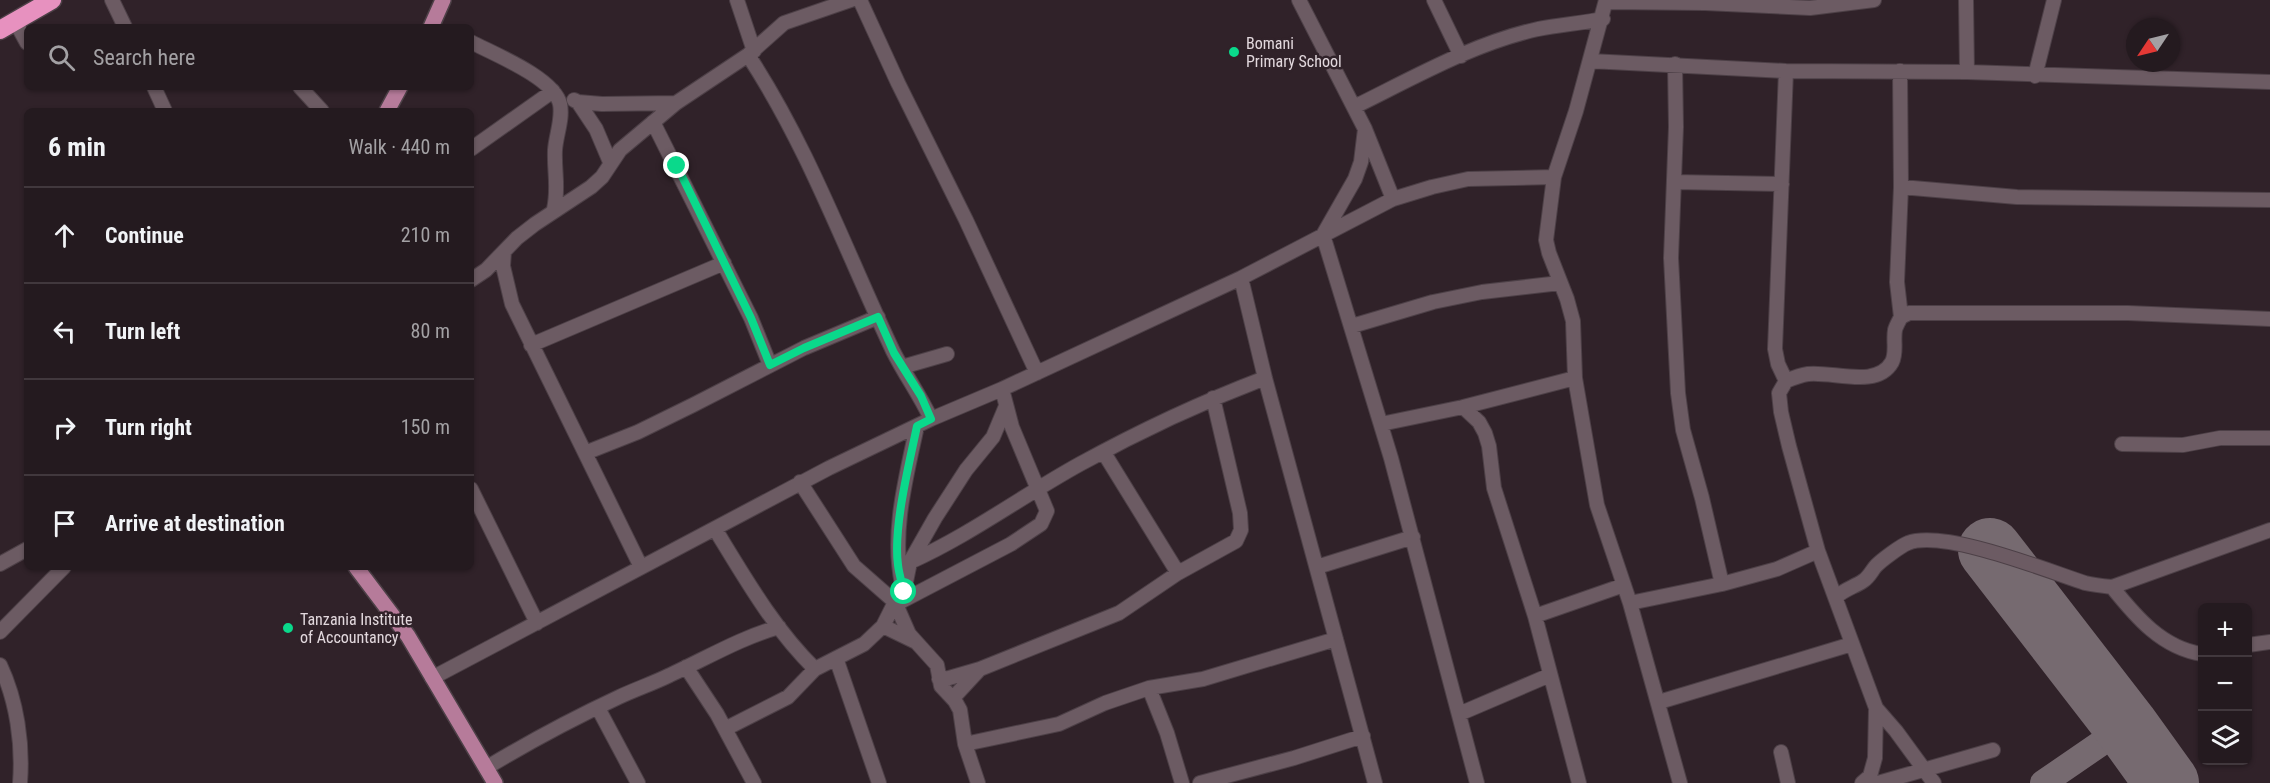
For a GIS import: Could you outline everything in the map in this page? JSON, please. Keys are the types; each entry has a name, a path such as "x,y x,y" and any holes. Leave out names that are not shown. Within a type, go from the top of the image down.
{"highway":[{"path":"8,25 52,0"}],"main road":[{"path":"435,24 442,0"},
{"path":"389,108 398,90"},
{"path":"358,570 408,636 495,783"}],"street":[{"path":"112,0 124,24"},
{"path":"737,0 751,53 838,225 902,367 921,396 931,419"},
{"path":"474,278 486,270 517,238 554,210 591,187 602,177 620,150 676,103 751,53 784,23 850,0"},
{"path":"860,0 1037,373"},
{"path":"1299,0 1365,129 1393,199"},
{"path":"1434,0 1461,56"},
{"path":"1680,783 1630,603 1597,505 1575,378 1573,321 1546,240 1554,177 1603,20 1606,1 1810,8 1874,0"},
{"path":"1966,0 1967,72"},
{"path":"2035,76 2054,0"},
{"path":"1354,107 1461,56 1537,29 1603,20"},
{"path":"8,25 24,40"},
{"path":"474,44 516,65 555,93 578,102 676,103"},
{"path":"1590,61 1786,71 1967,72 2270,82"},
{"path":"1676,64 1671,258 1678,393 1683,430 1722,584"},
{"path":"1786,71 1775,349 1778,364 1786,381"},
{"path":"1900,71 1901,187 1897,282 1901,317 1895,330 1895,355 1886,370 1879,374 1866,377 1806,374 1786,381 1779,393 1780,412 1818,550 1876,708 1934,783"},
{"path":"155,90 164,108"},
{"path":"303,90 319,108"},
{"path":"474,147 555,93"},
{"path":"554,210 558,188 555,152 560,107 555,93"},
{"path":"578,102 596,129 610,162"},
{"path":"653,122 751,318 770,365"},
{"path":"1365,129 1361,162 1355,179 1323,235 1352,326 1413,537 1478,783"},
{"path":"432,678 800,482 931,419 1002,389 1241,278 1393,199 1468,179 1554,177"},
{"path":"1674,182 1782,184"},
{"path":"1901,187 2018,196 2270,200"},
{"path":"504,252 503,266 512,304 641,567"},
{"path":"531,345 724,263"},
{"path":"1241,278 1265,378 1375,783"},
{"path":"1352,326 1433,302 1482,292 1560,283"},
{"path":"1901,317 1918,312 2128,313 2270,319"},
{"path":"585,453 638,432 804,348 878,317"},
{"path":"902,367 947,354"},
{"path":"910,562 988,521 1082,463 1213,398 1265,378"},
{"path":"1381,424 1463,407 1575,378"},
{"path":"900,598 1011,544 1041,524 1047,511 1019,444 1002,389"},
{"path":"939,679 980,669 1106,620 1178,573 1236,541 1241,530 1240,513 1213,398"},
{"path":"725,729 788,697 815,669 856,650 883,626 900,598 910,562 966,470 993,437 1006,406"},
{"path":"1463,407 1479,422 1485,433 1489,446 1494,488 1535,616 1579,783"},
{"path":"917,426 902,502 897,546 900,598 909,634 937,665 939,679 945,692 960,710 965,744 978,783"},
{"path":"2122,444 2183,445 2220,438 2270,438"},
{"path":"1104,453 1178,573"},
{"path":"800,482 854,566 900,598"},
{"path":"474,495 537,622"},
{"path":"715,529 741,574 779,627 815,669"},
{"path":"1836,597 1865,579 1877,565 1905,545 1926,540 1969,546 2032,564 2088,584 2112,587 2270,530"},
{"path":"1317,567 1413,537"},
{"path":"1630,603 1722,584 1778,569 1818,550"},
{"path":"0,564 24,551"},
{"path":"0,632 61,570"},
{"path":"1535,616 1624,585"},
{"path":"2112,587 2138,619 2156,634 2176,647 2198,653"},
{"path":"0,621 16,616"},
{"path":"883,626 916,642"},
{"path":"486,768 598,708 757,633 779,627"},
{"path":"965,744 1059,724 1105,703 1149,688 1203,679 1336,639"},
{"path":"2252,644 2270,642"},
{"path":"1659,702 1852,644"},
{"path":"836,658 879,783"},
{"path":"0,665 10,693 18,728 21,747 20,783"},
{"path":"686,667 725,729 754,783"},
{"path":"953,699 980,669"},
{"path":"1459,714 1550,675"},
{"path":"1149,688 1167,733 1182,783"},
{"path":"598,708 638,783"},
{"path":"1862,783 1870,776 1875,758 1876,708"},
{"path":"1200,783 1294,758 1363,736"},
{"path":"1878,783 1993,750"},
{"path":"1781,752 1788,783"}],"taxiway":[{"path":"2043,783 2126,726"}],"runway":[{"path":"1990,550 2126,726 2167,783"}],"place":[{"name":"Bomani Primary School","path":"1234,52"},
{"name":"Tanzania Institute of Accountancy","path":"288,628"}],"route":[{"path":"677,166 751,318 770,365 878,317 894,353 921,396 931,419 917,426 902,502 897,546 898,565 904,592"}]}
